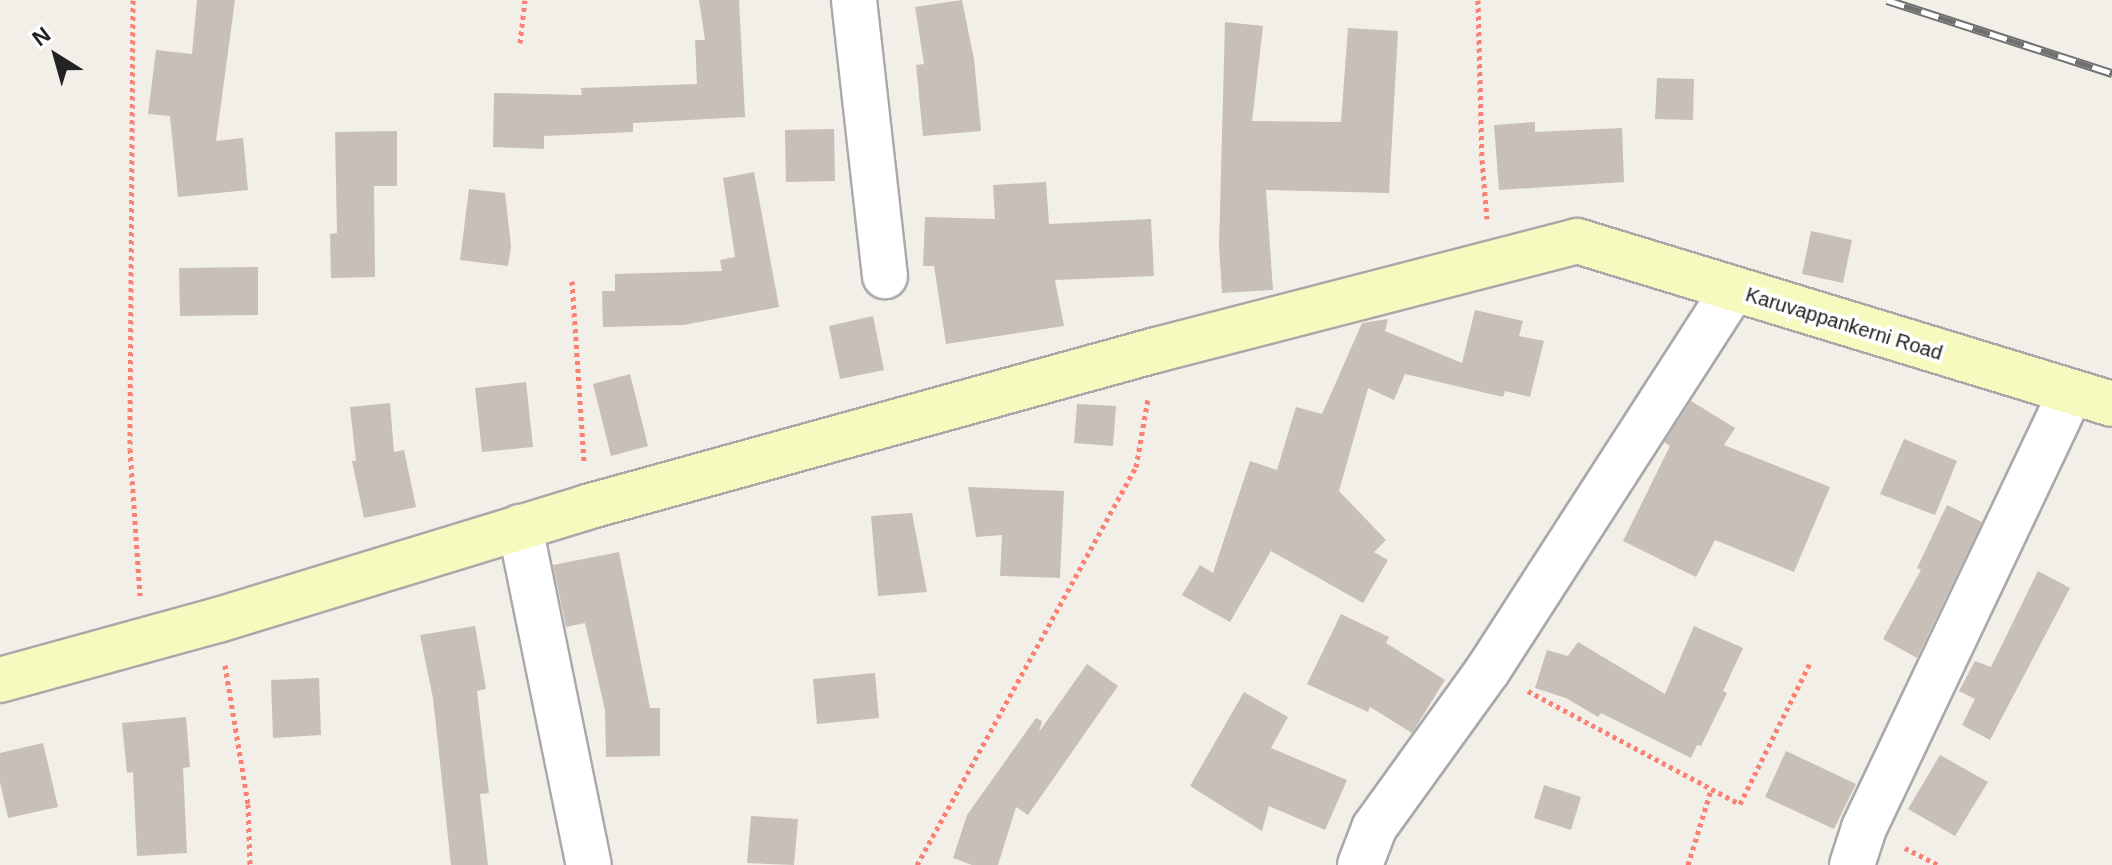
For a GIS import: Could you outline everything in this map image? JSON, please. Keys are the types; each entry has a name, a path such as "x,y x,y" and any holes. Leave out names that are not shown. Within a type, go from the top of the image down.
{"street":[{"path":"854,0 885,276"},
{"name":"Karuvappankerni Road","path":"1491,264 1577,241 1732,291 2092,398"},
{"path":"0,680 218,620 587,507 1156,350 1491,264"},
{"path":"1360,865 1374,828 1488,670 1732,291"},
{"path":"1852,865 1864,828 2092,398"},
{"path":"520,527 589,865"}],"path":[{"path":"133,0 130,449 142,641"},
{"path":"520,43 525,0"},
{"path":"1478,0 1482,160 1491,264"},
{"path":"572,281 587,507"},
{"path":"917,865 1136,467 1156,350"},
{"path":"218,620 248,804 250,865"},
{"path":"1488,670 1740,804 1810,663"},
{"path":"1688,865 1711,790"}],"building":[{"path":"197,0 235,0 216,141 243,138 248,190 178,197 170,116 148,114 156,50 192,54"},
{"path":"699,0 739,0 745,117 633,123 633,132 544,136 544,149 493,147 494,93 582,95 581,88 697,84 695,40 705,40"},
{"path":"962,0 974,59 981,131 923,136 916,65 924,64 915,7"},
{"path":"1225,22 1263,26 1252,121 1341,122 1348,28 1398,31 1389,193 1266,190 1273,290 1222,293 1219,246"},
{"path":"1657,78 1694,79 1693,120 1655,119"},
{"path":"1535,122 1535,132 1622,128 1624,182 1499,190 1494,125"},
{"path":"834,129 835,181 786,182 785,130"},
{"path":"397,131 397,186 374,186 375,277 331,278 330,234 337,233 335,132"},
{"path":"754,172 779,307 683,325 603,327 602,291 615,291 615,274 722,271 720,260 735,257 723,178"},
{"path":"1046,182 1049,224 1151,219 1154,276 1055,280 1064,326 946,344 934,266 923,266 925,217 995,219 993,185"},
{"path":"469,189 505,193 511,246 508,266 460,260"},
{"path":"1811,231 1852,240 1843,283 1802,274"},
{"path":"258,267 258,315 180,316 179,268"},
{"path":"1475,310 1523,321 1519,336 1544,341 1530,397 1505,391 1503,397 1405,374 1394,400 1368,388 1339,491 1386,540 1374,552 1388,560 1363,603 1271,551 1230,622 1182,595 1200,565 1213,573 1250,461 1277,470 1296,407 1322,414 1362,323 1388,319 1385,331 1462,363"},
{"path":"873,316 884,370 840,379 829,326"},
{"path":"630,374 648,446 611,456 593,384"},
{"path":"526,382 533,447 482,452 475,388"},
{"path":"1691,401 1735,428 1724,445 1830,487 1794,572 1715,540 1696,577 1623,541 1670,446 1664,442"},
{"path":"390,403 394,452 404,450 416,507 364,518 352,461 356,461 350,407"},
{"path":"1077,404 1116,406 1113,446 1074,443"},
{"path":"1904,439 1957,461 1935,515 1880,494"},
{"path":"968,487 1064,491 1060,578 1000,576 1002,535 976,537"},
{"path":"1947,505 1982,522 1917,658 1883,639 1921,570 1917,568"},
{"path":"912,513 927,592 878,596 871,516"},
{"path":"619,552 650,708 660,708 660,756 606,757 605,710 585,623 566,627 553,565"},
{"path":"2038,571 2070,588 1990,740 1962,725 1975,699 1959,691 1975,661 1991,667"},
{"path":"1341,614 1389,637 1386,643 1445,680 1412,733 1370,707 1368,712 1307,684"},
{"path":"475,626 486,689 477,691 489,793 480,794 488,865 451,865 433,698 420,635"},
{"path":"1694,626 1743,648 1723,691 1727,693 1701,746 1697,745 1691,758 1601,713 1598,717 1566,698 1535,688 1547,650 1568,656 1578,642 1665,694"},
{"path":"1087,664 1118,686 1028,815 1016,807 998,865 972,865 953,858 967,815 1036,718 1042,721 1039,732"},
{"path":"875,673 879,718 817,724 813,679"},
{"path":"319,678 321,735 273,738 271,680"},
{"path":"1244,692 1288,717 1271,748 1347,780 1325,830 1269,806 1262,831 1190,786"},
{"path":"186,717 190,767 183,768 187,853 137,856 133,772 127,773 122,723"},
{"path":"43,743 58,807 8,818 0,782 0,753"},
{"path":"1786,751 1856,784 1834,829 1765,797"},
{"path":"1940,755 1988,782 1955,836 1908,809"},
{"path":"1544,785 1581,797 1571,830 1534,818"},
{"path":"751,816 798,819 794,865 747,863"}],"railway":[{"path":"1887,0 2112,73"}]}
